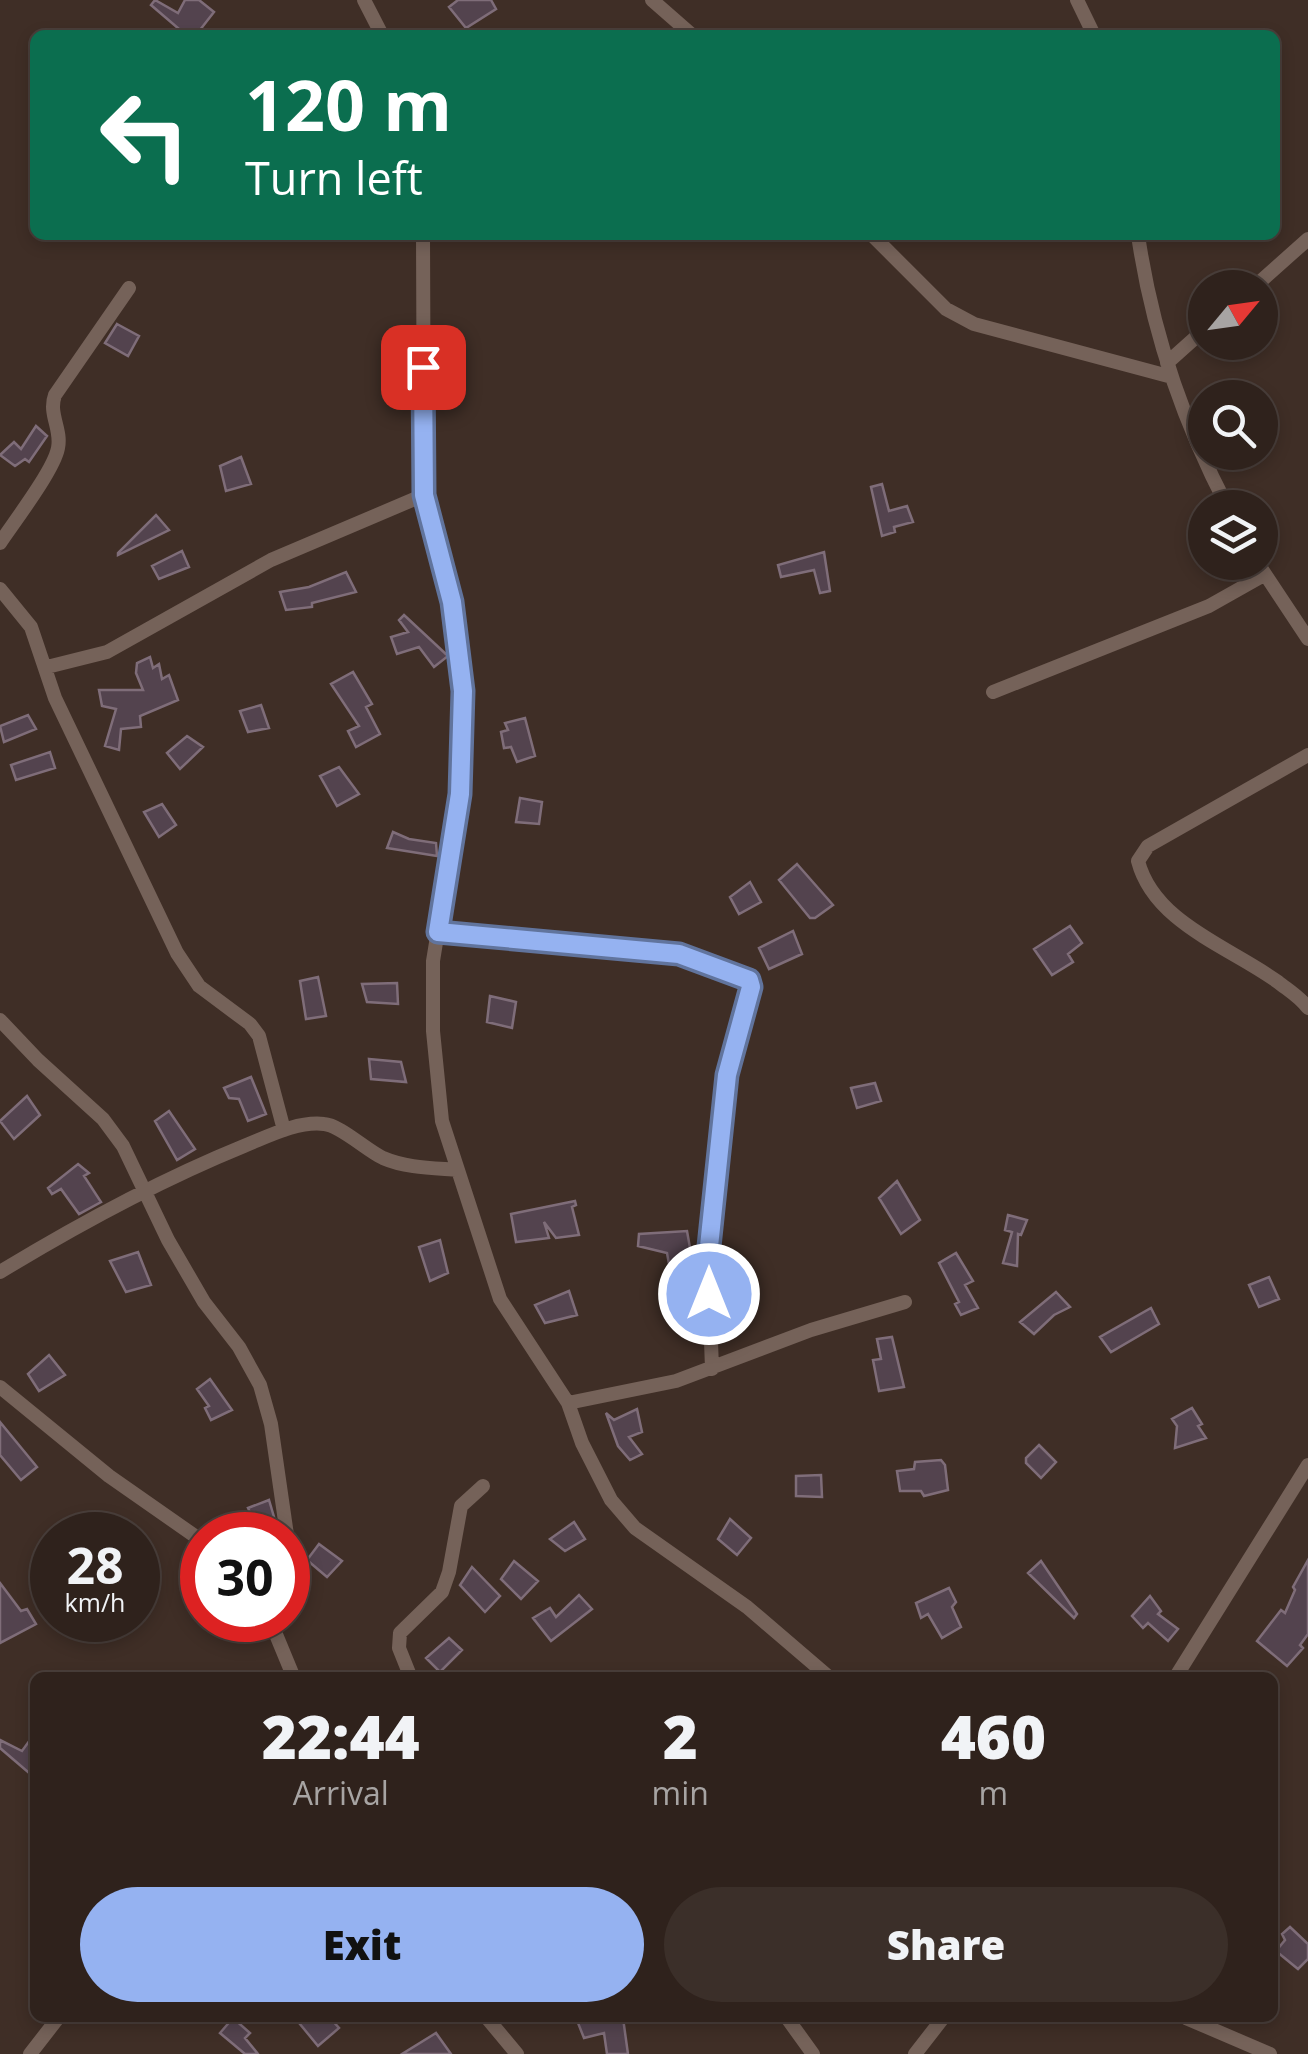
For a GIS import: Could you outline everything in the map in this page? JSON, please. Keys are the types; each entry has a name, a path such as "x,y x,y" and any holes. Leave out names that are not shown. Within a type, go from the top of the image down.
{"street":[{"path":"364,0 379,30"},
{"path":"652,0 686,30"},
{"path":"1077,0 1092,30"},
{"path":"1273,270 1308,239"},
{"path":"423,240 424,495 452,602 463,691 460,794 433,961 442,1121 500,1300 568,1403 582,1443 611,1500 635,1528 747,1607 823,1672"},
{"path":"877,240 946,309 974,324 1169,370"},
{"path":"1139,240 1169,370 1197,448 1219,490"},
{"path":"0,543 57,454 60,436 51,406 56,394 129,288"},
{"path":"1169,370 1188,348"},
{"path":"47,668 107,652 271,560 424,495"},
{"path":"992,692 1209,606 1246,580"},
{"path":"1268,580 1308,639"},
{"path":"0,589 31,627 55,698 177,953 200,986 250,1024 258,1036 284,1130"},
{"path":"1308,754 1148,846 1138,861 1161,906 1257,967 1308,1008"},
{"path":"438,932 679,954 749,980 751,987 727,1075 710,1237 712,1369"},
{"path":"0,1020 103,1119 123,1146 168,1240 260,1385 271,1424 284,1512"},
{"path":"0,1272 145,1189 284,1130 312,1123 330,1124 378,1156 398,1164 458,1170"},
{"path":"568,1403 676,1381 811,1330 905,1302"},
{"path":"0,1387 109,1476 180,1526"},
{"path":"1179,1672 1308,1465"},
{"path":"408,1672 399,1648 400,1633 442,1592 450,1572 462,1506 483,1486"},
{"path":"279,1642 292,1672"},
{"path":"30,2054 55,2022"},
{"path":"490,2022 517,2054"},
{"path":"790,2022 813,2054"},
{"path":"916,2054 940,2022"},
{"path":"1195,2022 1270,2054"}],"building":[{"path":"155,0 178,13 185,0 199,0 214,12 200,30 180,30 151,5"},
{"path":"458,0 491,0 496,9 466,28 449,7"},
{"path":"117,324 139,336 128,356 105,343"},
{"path":"36,426 47,436 29,462 25,459 15,466 0,455 14,442 21,449"},
{"path":"241,457 251,484 226,491 220,466"},
{"path":"882,484 889,511 907,506 913,522 894,527 895,532 882,536 871,487"},
{"path":"156,515 169,530 118,555 118,553"},
{"path":"182,551 189,567 159,579 152,566"},
{"path":"824,552 830,591 820,593 814,570 781,577 778,565"},
{"path":"346,572 356,592 312,603 312,607 286,610 280,592 309,587"},
{"path":"404,615 448,656 434,667 419,647 397,654 391,637 408,632 399,620"},
{"path":"150,657 153,668 159,664 162,679 169,675 178,700 140,716 141,727 121,729 119,750 105,746 116,709 102,706 99,690 143,690 136,673 137,663"},
{"path":"353,672 372,704 366,707 380,734 356,747 348,731 359,726 331,684"},
{"path":"261,705 269,728 248,732 240,711"},
{"path":"28,715 36,729 4,742 0,726"},
{"path":"525,718 535,756 517,762 511,747 504,748 501,732 508,730 505,723"},
{"path":"187,736 203,747 180,769 167,753"},
{"path":"50,752 55,768 16,780 11,765"},
{"path":"339,767 359,794 337,806 320,776"},
{"path":"520,798 542,802 539,824 516,822"},
{"path":"162,804 176,825 159,837 144,812"},
{"path":"393,832 436,843 437,856 387,848"},
{"path":"797,864 833,905 815,918 810,918 779,880"},
{"path":"750,882 761,902 739,914 730,897"},
{"path":"1070,926 1082,943 1068,954 1073,962 1052,975 1034,949"},
{"path":"793,931 802,954 769,969 759,948"},
{"path":"318,977 326,1016 306,1019 300,981"},
{"path":"397,983 398,1004 367,1002 362,984"},
{"path":"490,996 516,1002 512,1028 487,1022"},
{"path":"369,1059 401,1062 406,1082 371,1079"},
{"path":"251,1077 266,1114 248,1121 239,1099 229,1098 224,1088"},
{"path":"875,1083 881,1101 857,1108 851,1088"},
{"path":"27,1096 40,1115 14,1139 0,1121"},
{"path":"169,1111 195,1149 177,1160 155,1121"},
{"path":"78,1164 89,1173 84,1176 101,1202 79,1214 61,1189 52,1194 48,1188"},
{"path":"897,1181 920,1220 901,1234 879,1198"},
{"path":"575,1201 572,1207 579,1235 556,1238 544,1222 549,1238 516,1242 511,1214"},
{"path":"1008,1215 1027,1220 1021,1235 1018,1234 1017,1266 1003,1263 1012,1232 1005,1230"},
{"path":"687,1231 692,1259 669,1264 667,1253 638,1246 639,1234"},
{"path":"440,1240 448,1273 430,1281 419,1247"},
{"path":"138,1252 151,1285 126,1292 110,1261"},
{"path":"956,1253 973,1281 965,1285 978,1308 961,1315 955,1304 959,1302 939,1263"},
{"path":"1269,1277 1279,1299 1259,1307 1249,1285"},
{"path":"569,1291 577,1315 545,1323 535,1305"},
{"path":"1056,1292 1070,1307 1054,1315 1034,1334 1020,1322"},
{"path":"1151,1308 1159,1324 1111,1352 1100,1337"},
{"path":"892,1337 904,1387 879,1391 873,1360 881,1359 877,1339"},
{"path":"49,1355 65,1375 39,1391 28,1374"},
{"path":"210,1379 232,1410 211,1420 205,1408 209,1406 197,1389"},
{"path":"1192,1408 1206,1438 1175,1448 1177,1426 1172,1419"},
{"path":"637,1409 642,1432 629,1437 642,1454 630,1460 618,1446 606,1413 614,1420"},
{"path":"0,1422 37,1467 21,1480 0,1455"},
{"path":"1039,1445 1056,1462 1041,1478 1026,1463"},
{"path":"941,1460 948,1490 924,1496 921,1491 900,1491 897,1471 914,1469 915,1462"},
{"path":"821,1475 822,1497 796,1496 796,1476"},
{"path":"269,1500 273,1512 250,1512 248,1508"},
{"path":"730,1519 751,1538 737,1555 718,1539"},
{"path":"574,1522 585,1539 565,1551 550,1539"},
{"path":"319,1544 342,1561 327,1577 310,1563"},
{"path":"1308,1560 1308,1634 1300,1645 1303,1648 1287,1666 1257,1641 1281,1610 1285,1613 1293,1587"},
{"path":"514,1561 538,1581 521,1599 501,1579"},
{"path":"1041,1561 1077,1614 1074,1618 1028,1573"},
{"path":"472,1567 500,1596 485,1612 460,1585"},
{"path":"0,1583 21,1611 27,1609 30,1627 0,1643"},
{"path":"949,1588 961,1627 942,1638 928,1614 921,1618 916,1603"},
{"path":"579,1595 592,1609 551,1641 533,1618 550,1608 556,1617"},
{"path":"1150,1596 1161,1611 1158,1614 1178,1629 1168,1641 1148,1623 1143,1628 1132,1616"},
{"path":"449,1638 462,1650 440,1672 426,1658"},
{"path":"0,1740 22,1751 30,1740 30,1774 0,1748"},
{"path":"1290,1927 1308,1944 1308,1959 1298,1969 1278,1953 1285,1940 1282,1934"},
{"path":"230,2022 238,2022 250,2033 245,2038 258,2054 245,2054 220,2033"},
{"path":"298,2022 334,2022 339,2028 318,2046"},
{"path":"624,2022 628,2054 607,2054 604,2033 584,2038 578,2023"},
{"path":"436,2033 451,2054 402,2054"}],"route":[{"path":"423,367 424,495 452,602 463,691 460,794 438,932 679,954 749,980 751,987 727,1075 721,1122 708,1256 709,1294"}]}
